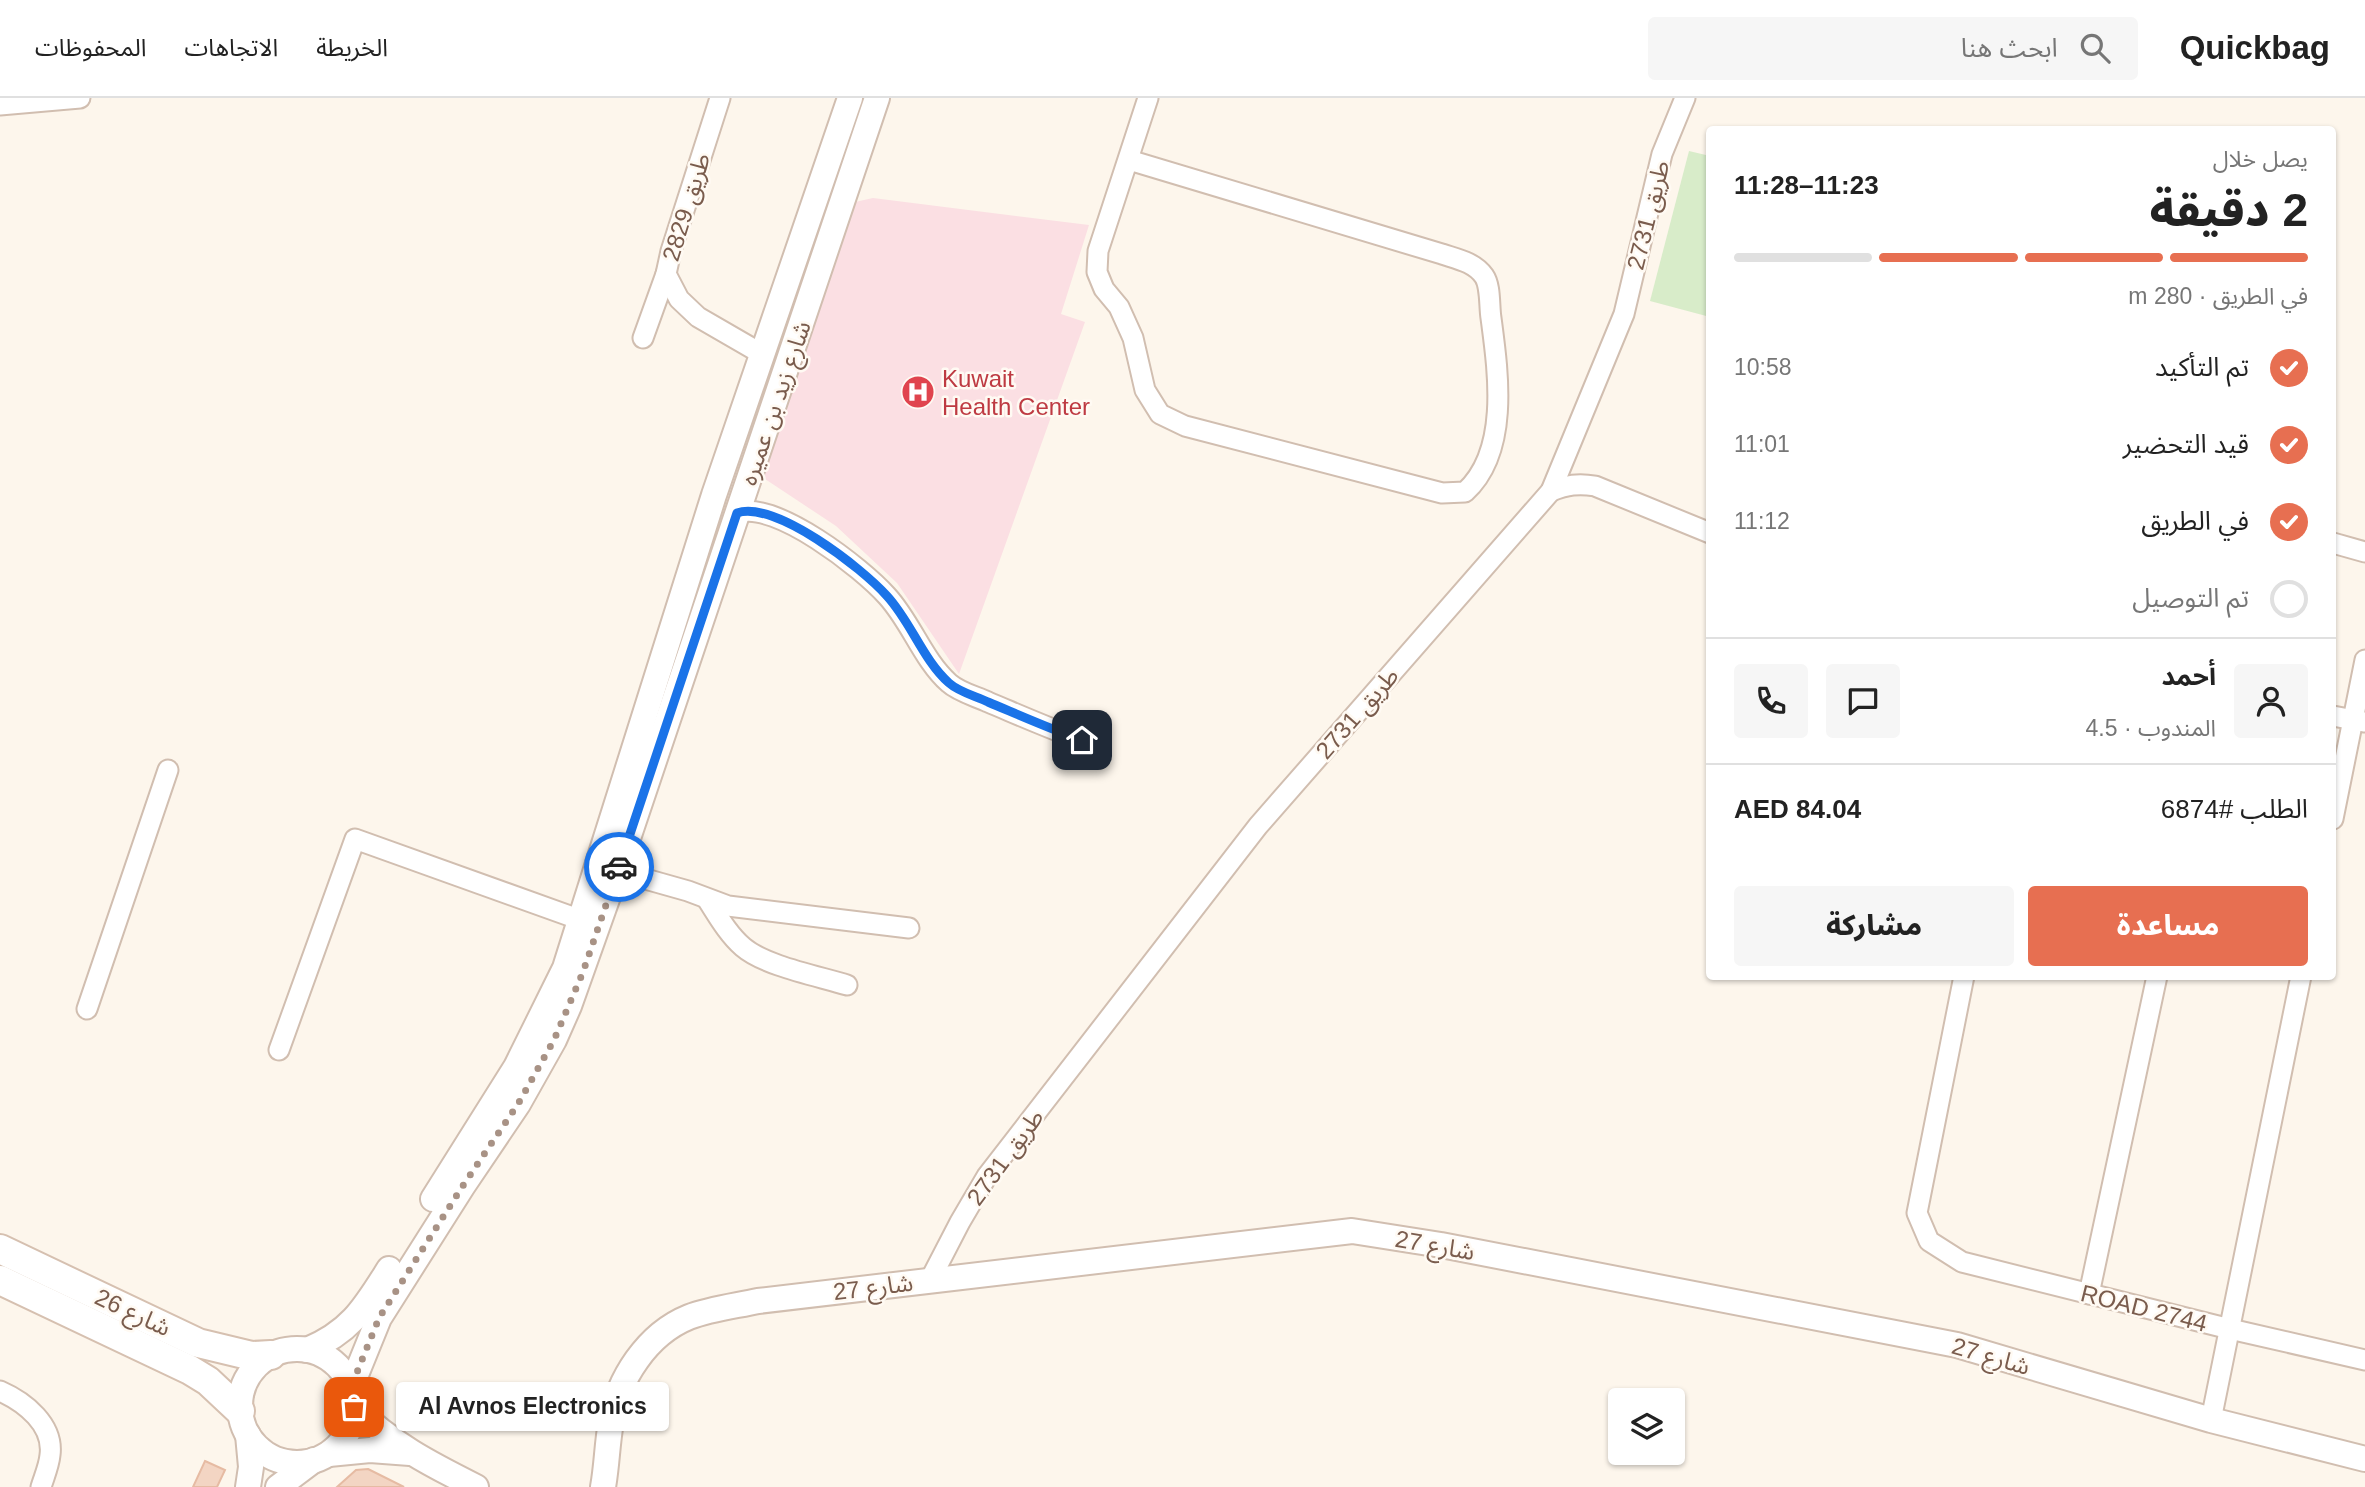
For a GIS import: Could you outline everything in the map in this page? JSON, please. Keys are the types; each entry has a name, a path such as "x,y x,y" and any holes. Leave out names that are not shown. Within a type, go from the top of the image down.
{"main road":[{"name":"شارع 26","path":"0,1249 198,1343 252,1356 271,1355"},
{"name":"شارع 26","path":"0,1280 190,1370 208,1381 244,1423"}],"street":[{"path":"0,105 80,98"},
{"name":"طريق 2829","path":"720,98 666,274 678,299 698,317 762,354"},
{"name":"شارع زيد بن عميره","path":"307,1350 324,1343 354,1321 387,1273 516,1067 560,979 581,920 714,495 850,98"},
{"name":"شارع زيد بن عميره","path":"353,1397 368,1340 391,1297 518,1104 554,1040 583,972 877,98"},
{"path":"1129,160 1442,254 1477,268 1486,280 1498,370 1498,414 1486,460 1472,485 1465,492 1442,493 1185,426 1160,414 1145,390 1128,328 1119,307 1104,289 1097,272 1098,251 1147,98"},
{"name":"طريق 2731","path":"930,1280 987,1175 1258,826 1551,491 1623,314 1662,154 1685,98"},
{"path":"810,301 802,290 799,277 813,227 812,212"},
{"path":"643,338 666,274"},
{"path":"1551,491 1568,484 1595,486 1706,531"},
{"path":"714,495 726,489 752,510 776,517 819,540 848,561 888,596 950,684 1082,740"},
{"path":"2336,544 2365,552"},
{"path":"2336,809 2359,721 2365,660"},
{"path":"2336,717 2359,721"},
{"path":"87,1009 167,770"},
{"path":"279,1050 355,839 581,920"},
{"path":"617,871 688,891 728,906 909,928"},
{"path":"706,899 728,932 758,958 847,985"},
{"name":"ROAD 2744","path":"1963,980 1917,1213 1929,1241 1962,1262 2365,1360"},
{"path":"2089,1294 2156,980"},
{"path":"2211,1420 2300,980"},
{"name":"شارع 27","path":"603,1487 611,1422 622,1386 637,1360 655,1338 688,1317 758,1301 1352,1231 1441,1245 1957,1345 2211,1420 2365,1460"},
{"path":"248,1487 251,1467 241,1394 247,1378 257,1365 271,1355 282,1351 307,1350 329,1359 338,1367 353,1397 381,1432 411,1454 476,1487"},
{"path":"0,1391 10,1395 43,1421 51,1453 41,1487"},
{"path":"278,1487 342,1441 350,1426 353,1397"},
{"path":"244,1423 257,1447 269,1456 284,1461 299,1463 370,1450 411,1454"}],"shaded area":[{"name":"Kuwait Health Center","path":"873,198 1089,225 1061,314 1085,322 959,674 897,583 836,526 762,477 855,202"}],"green space":[{"path":"1689,151 1706,155 1706,316 1650,301"}],"building":[{"path":"205,1461 225,1470 217,1487 193,1487"},
{"path":"368,1469 404,1487 337,1487 356,1470"}],"way so far":[{"path":"354,1407 351,1387 379,1318 518,1104 554,1040 583,972 619,867"}],"place":[{"name":"Kuwait Health Center","path":"918,392"},
{"name":"Al Avnos Electronics","path":"354,1407"}],"route":[{"path":"619,867 737,513 745,510 776,517 819,540 848,561 888,596 940,674 957,689 1082,740"}]}
